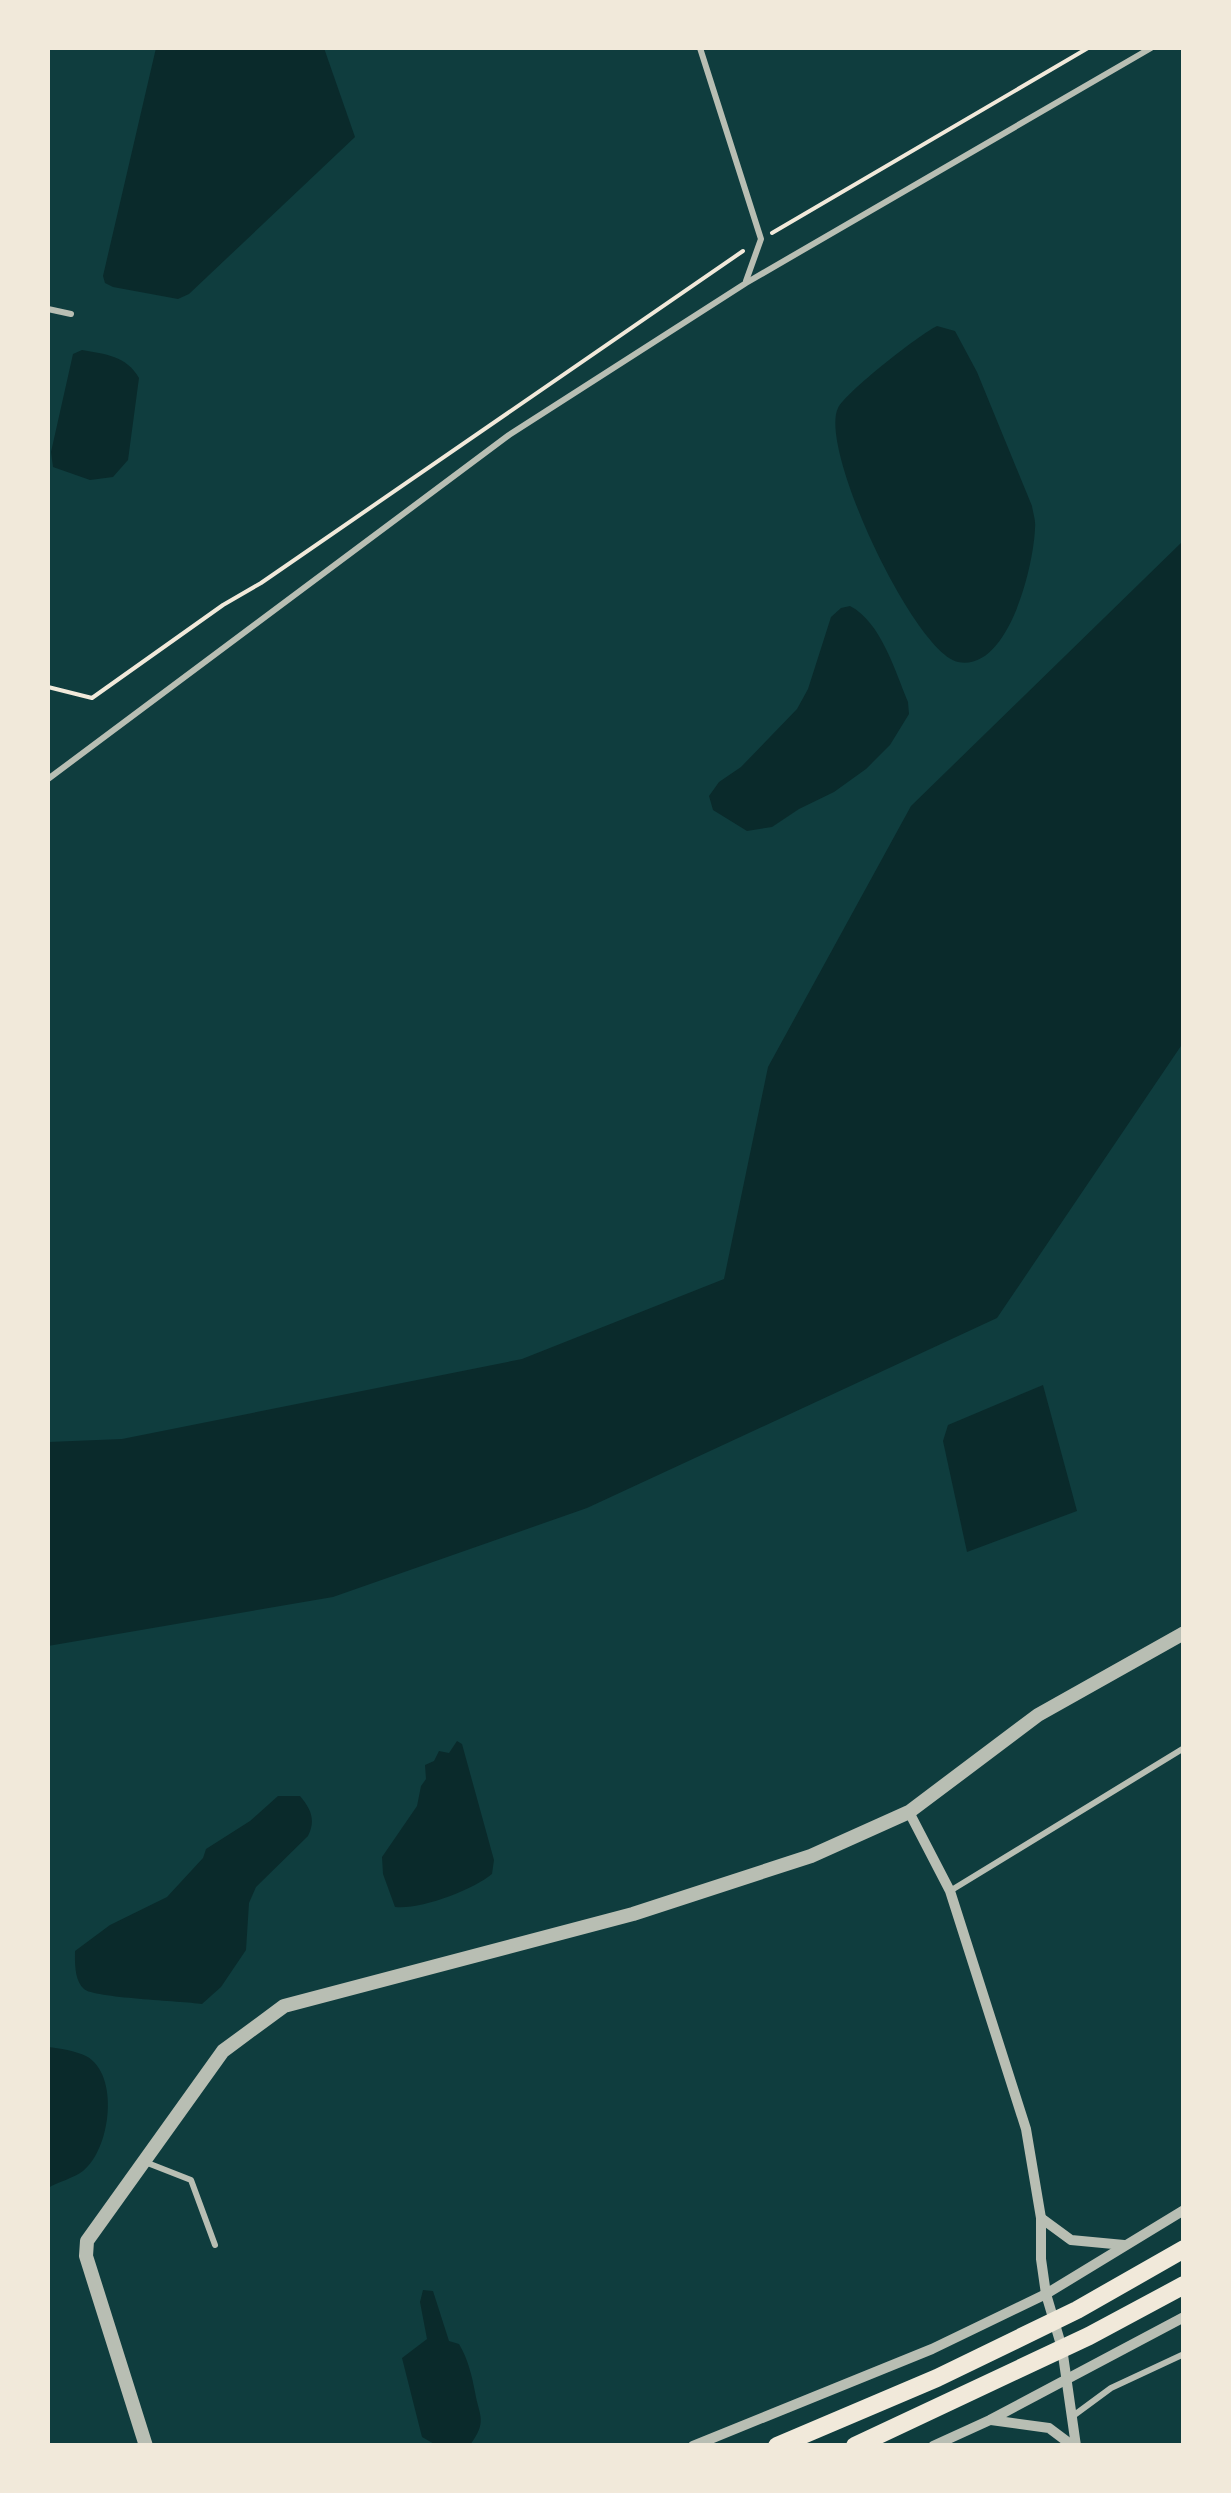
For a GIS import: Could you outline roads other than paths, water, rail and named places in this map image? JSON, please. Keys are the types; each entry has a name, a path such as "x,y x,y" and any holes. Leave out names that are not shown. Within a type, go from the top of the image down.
{"main road":[{"path":"776,2446 937,2378 1054,2321 1184,2249"},
{"path":"855,2446 1062,2348 1184,2284"}],"street":[{"path":"146,2446 86,2256 87,2240 223,2051 284,2006 633,1914 811,1856 909,1812 1038,1714 1184,1634"},
{"path":"909,1812 950,1891 1026,2129 1041,2218 1046,2294 1062,2348 1075,2446"},
{"path":"693,2446 932,2348 1046,2294 1184,2210"},
{"path":"1041,2218 1071,2240 1125,2245"},
{"path":"934,2446 1184,2317"},
{"path":"990,2420 1049,2428 1075,2446"}],"lane":[{"path":"700,48 761,239 746,282"},
{"path":"48,779 508,435 746,282 1152,48"},
{"path":"48,309 72,314"},
{"path":"950,1891 1184,1748"},
{"path":"144,2161 191,2180 215,2244"},
{"path":"1072,2416 1111,2388 1184,2354"}],"water":[{"path":"156,48 324,48 355,137 189,294 178,299 113,287 105,283 103,276"},
{"path":"937,326 955,331 977,372 1032,506 1035,523 1030,566 1015,612 1005,633 976,661 958,662 940,650 896,588 856,504 842,464 836,430 838,408 844,400 884,364"},
{"path":"82,350 122,361 139,378 128,460 113,477 90,480 53,467 51,452 73,354"},
{"path":"1183,541 1183,1043 997,1318 587,1508 333,1597 48,1646 48,1442 122,1439 522,1359 724,1279 768,1067 911,806"},
{"path":"850,606 879,635 908,702 909,714 890,745 866,769 772,827 747,831 713,810 709,796 797,709 808,689 831,617"},
{"path":"1043,1385 1077,1511 967,1552 943,1441 948,1425"},
{"path":"457,1741 462,1744 494,1860 492,1874 446,1898 395,1907 383,1874 382,1857 417,1806 426,1779 425,1765 434,1761 439,1751 449,1753"},
{"path":"278,1796 300,1796 307,1805 312,1825 308,1836 256,1887 249,1903 246,1950 221,1987 202,2004 120,1997 84,1989 77,1976 75,1951 110,1925 167,1897 203,1858 206,1849 250,1821"},
{"path":"48,2047 82,2054 97,2065 104,2078 108,2112 93,2160 83,2171 48,2188"},
{"path":"423,2290 433,2291 449,2341 459,2344 469,2368 481,2418 470,2445 436,2445 422,2437 402,2358 427,2339 420,2302"}]}
